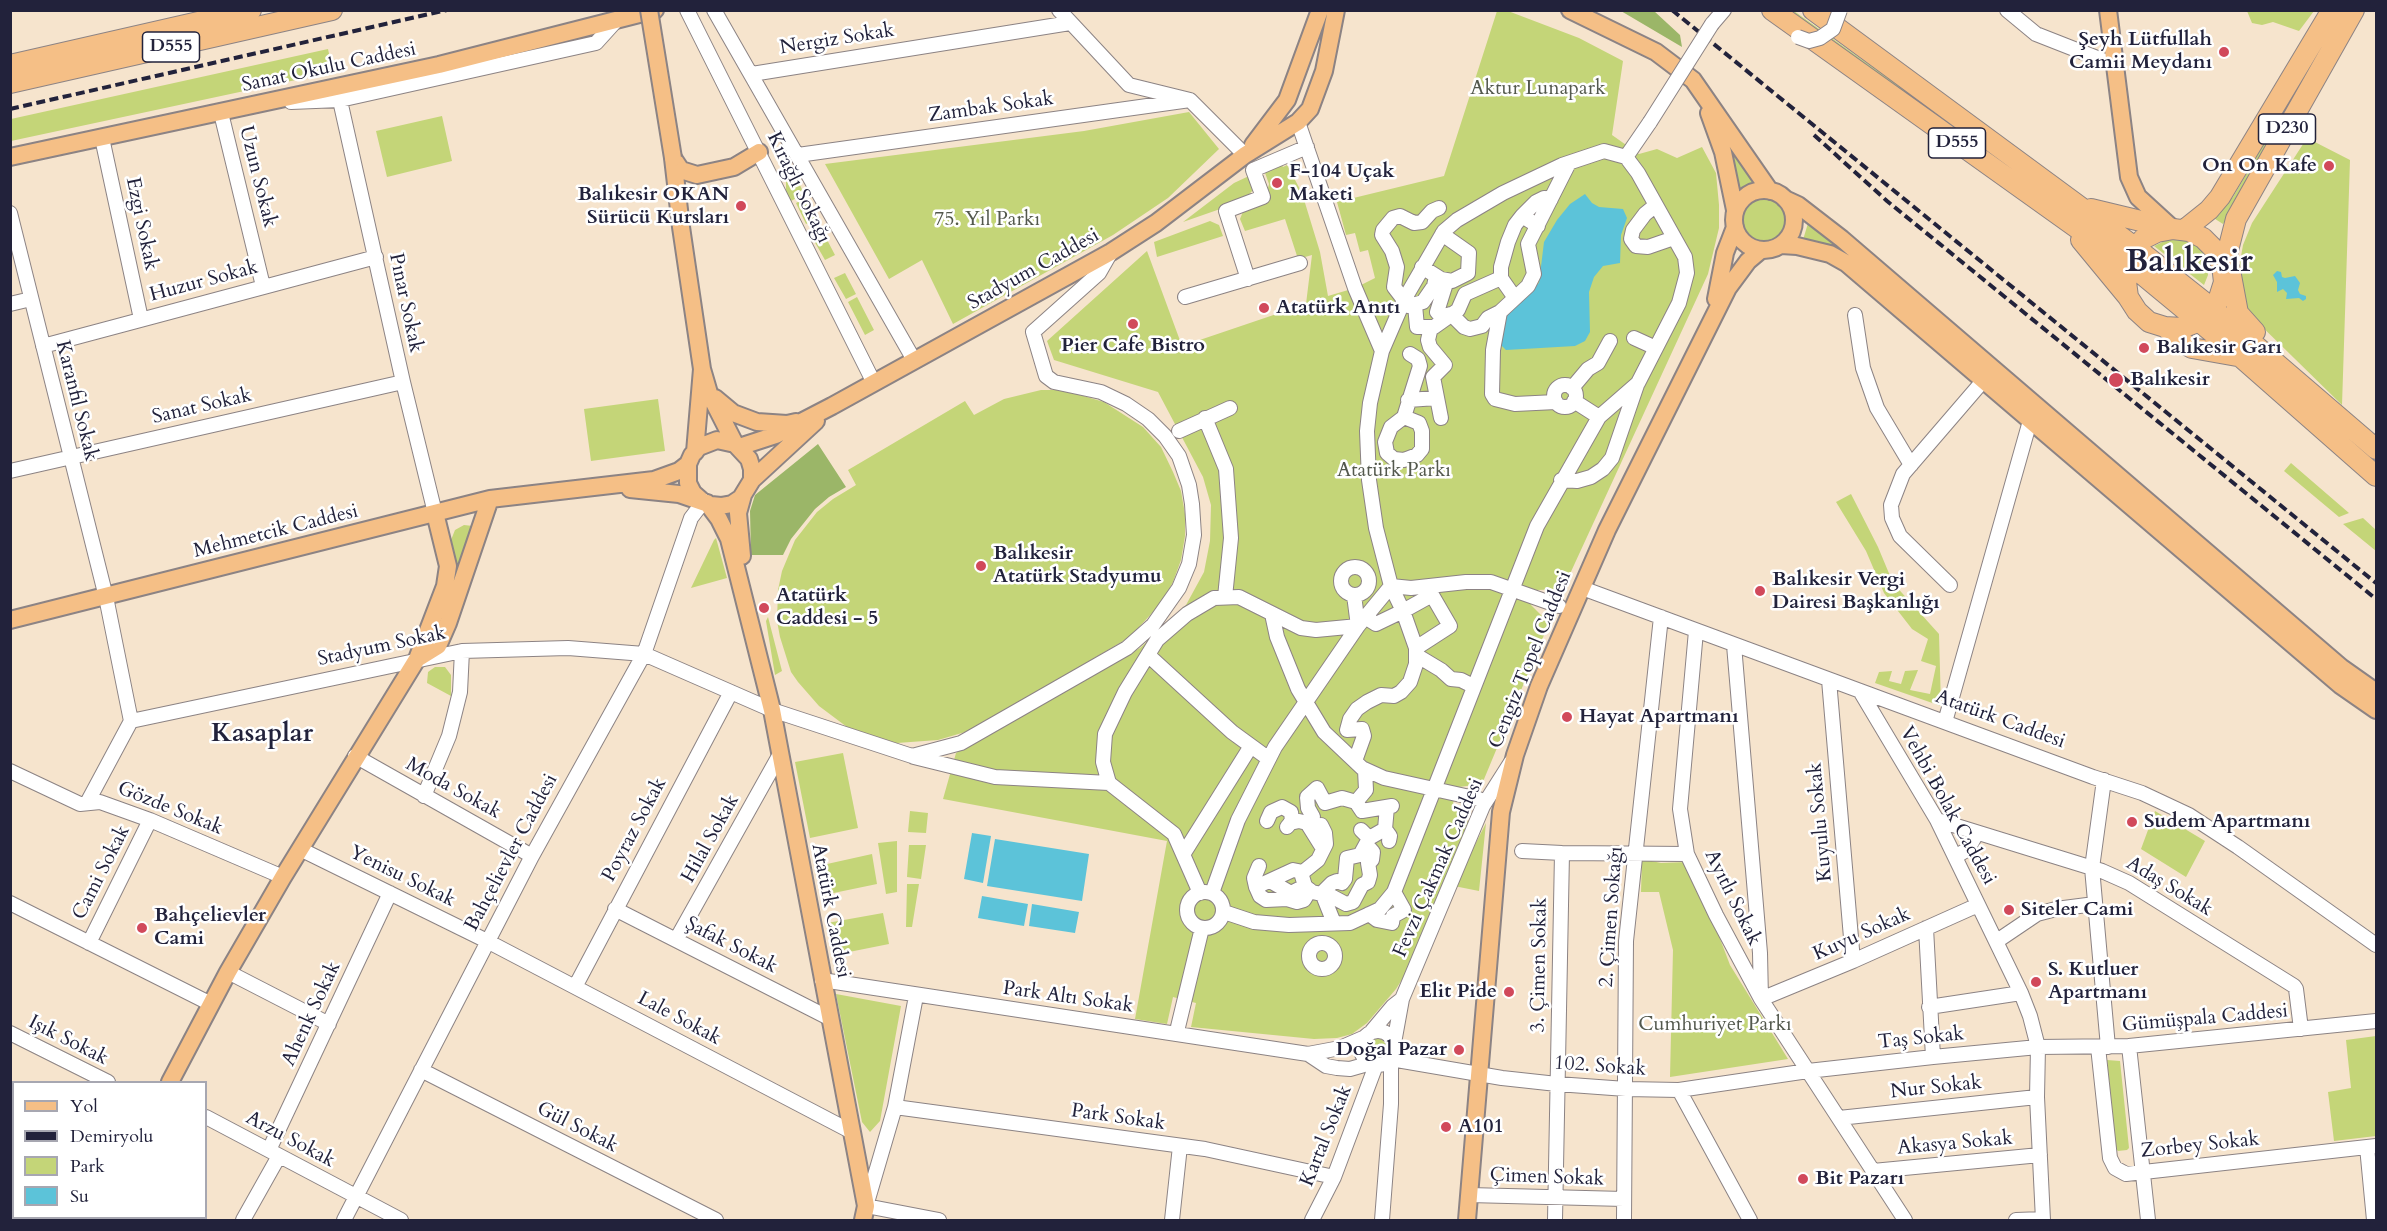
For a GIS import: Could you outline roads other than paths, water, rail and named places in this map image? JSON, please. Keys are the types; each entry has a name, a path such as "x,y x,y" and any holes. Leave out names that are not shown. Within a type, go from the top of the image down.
{"highway":[{"name":"D555","path":"10,64 251,10"},
{"name":"D555","path":"1772,10 2061,218 2135,262 2204,318"},
{"name":"D555","path":"1813,10 2082,207 2179,229"},
{"name":"D230","path":"2179,229 2209,210 2220,198 2354,10"},
{"name":"D230","path":"2331,11 2303,79 2236,219 2228,250 2231,282 2238,313 2243,320 2289,362 2326,404 2376,449"},
{"name":"D555","path":"10,83 323,12"},
{"path":"2082,207 2135,262 2204,318 2271,360 2326,404"},
{"path":"2061,218 2128,297 2137,311 2150,322 2165,327 2182,328 2204,318 2219,299 2224,282 2223,270 2215,250 2203,238 2179,229 2157,232 2143,239 2125,282 2128,297"},
{"path":"2223,270 2228,250"},
{"path":"2204,318 2242,358 2376,476"},
{"path":"2165,327 2192,348 2242,358"}],"main road":[{"path":"649,10 673,158 702,369 709,393 737,445 749,459 752,480"},
{"name":"Sanat Okulu Caddesi","path":"10,157 268,103 339,94 439,65 655,10"},
{"path":"1245,155 1287,100 1320,10"},
{"path":"1245,155 1298,122 1310,108 1324,71 1336,10"},
{"name":"Cengiz Topel Caddesi","path":"1570,10 1656,52 1693,80 1778,195 1790,206 1794,223 1788,239 1781,245"},
{"path":"2108,10 2129,177 2138,196 2179,229"},
{"name":"Cengiz Topel Caddesi","path":"1693,80 1723,152 1735,210 1735,227 1725,253 1711,321"},
{"path":"673,158 681,170 697,175 734,167 759,152"},
{"name":"Stadyum Caddesi","path":"832,406 1111,252 1156,224 1245,155"},
{"path":"1735,210 1745,196 1753,192 1778,195 1798,205 1842,239 2334,661 2376,692"},
{"path":"1735,227 1737,234 1747,245 1761,250 1781,245 1797,246 1830,254 1846,263 2340,686 2376,710"},
{"name":"Cengiz Topel Caddesi","path":"1467,1221 1501,812 1515,755 1539,686 1607,530 1711,321 1738,273 1761,250"},
{"path":"702,369 688,483 693,493 704,501 719,519 729,539 748,611"},
{"path":"709,393 733,413 757,422 787,424 803,420"},
{"path":"553,490 654,480 679,471 707,442 717,440 737,445 776,435 832,406"},
{"path":"748,611 738,513 743,495 752,480 832,406"},
{"path":"553,490 623,489 679,494 721,506 732,504 743,495"},
{"name":"Mehmetcik Caddesi","path":"10,620 489,499 553,490"},
{"path":"417,659 438,646 448,623 489,499"},
{"path":"171,1081 228,972 283,876 417,659 445,586 448,566 435,513"},
{"name":"Atatürk Caddesi","path":"748,611 772,710 852,1132 865,1213"}],"street":[{"name":"Kırağlı Sokağı","path":"687,10 874,383"},
{"name":"Kırağlı Sokağı","path":"714,10 914,360"},
{"path":"1059,10 1129,85 1190,100 1245,155"},
{"path":"1626,157 1712,24 1724,10"},
{"path":"1759,10 1798,37 1809,41 1820,38 1831,31 1840,10"},
{"path":"2007,10 2036,34 2115,65"},
{"name":"Nergiz Sokak","path":"752,74 1070,22"},
{"name":"Pınar Sokak","path":"339,94 402,382 435,513"},
{"name":"Zambak Sokak","path":"798,155 1190,100"},
{"name":"Uzun Sokak","path":"221,112 263,286"},
{"path":"1298,122 1355,288 1382,351"},
{"name":"Ezgi Sokak","path":"102,138 141,319"},
{"path":"1248,279 1226,211 1263,197 1253,170 1307,147"},
{"path":"1356,802 1366,790 1360,765 1364,736 1362,729 1347,730 1350,718 1367,702 1381,695 1394,696 1401,692 1410,682 1416,664 1416,652 1386,569 1376,528 1369,480 1367,430 1370,403 1382,351 1407,304 1422,267 1442,234 1457,220 1503,193 1569,163 1604,152 1626,157 1638,173 1685,257 1687,273 1679,303 1638,383 1612,458 1603,469 1591,477 1576,481 1561,480"},
{"path":"1451,314 1464,327 1470,329 1482,326 1488,318 1500,312 1528,286 1533,274 1528,244 1569,163"},
{"path":"1515,298 1501,278 1501,267 1508,242 1515,225 1536,202 1544,198 1551,199"},
{"path":"1656,205 1645,214 1633,230 1631,239 1636,246 1648,247 1674,238"},
{"path":"1439,208 1432,211 1422,222 1414,223 1400,216 1393,218 1383,230 1382,235 1392,251 1397,267 1394,287 1407,304 1417,327 1431,327 1458,310 1466,294 1464,276"},
{"name":"Karanfil Sokak","path":"10,213 106,597 131,721"},
{"path":"1522,216 1538,226"},
{"path":"1422,267 1452,281 1468,273 1469,253 1442,234"},
{"path":"912,756 962,743 1127,648 1153,625 1179,588 1186,572 1194,535 1189,485 1179,456 1165,436 1148,419 1126,404 1101,392 1054,382 1046,376 1033,333 1099,273 1111,252"},
{"name":"Huzur Sokak","path":"43,346 376,257"},
{"path":"1185,297 1299,263"},
{"path":"1407,304 1422,302 1442,278"},
{"path":"1442,278 1437,312 1441,317 1451,314"},
{"path":"1466,294 1501,278"},
{"path":"10,304 31,299"},
{"path":"1500,312 1493,350 1491,394 1495,399 1515,404 1556,402 1554,395 1557,389 1566,385 1573,395 1599,417"},
{"path":"1855,315 1863,368 1877,408 1911,465"},
{"path":"1431,327 1428,340 1430,347 1445,365 1433,377 1440,418"},
{"path":"1634,338 1656,348"},
{"path":"1573,395 1588,369 1598,363 1610,341"},
{"path":"1404,417 1420,366 1418,359 1410,354"},
{"path":"1950,585 1900,536 1892,518 1891,505 1903,474 1983,381"},
{"name":"Sanat Sokak","path":"10,471 402,382"},
{"path":"1224,912 1254,922 1350,923 1380,909 1394,892 1537,525 1599,417 1638,383"},
{"path":"1408,400 1437,398"},
{"path":"1179,431 1230,408"},
{"path":"1205,418 1226,469 1231,538 1225,597"},
{"path":"1945,722 2030,421"},
{"name":"Bahçelievler Caddesi","path":"344,1221 487,941 644,654 690,518 704,501"},
{"path":"1358,567 1368,575 1366,589 1354,594 1345,591 1342,587 1343,573 1350,568 1358,567"},
{"path":"1368,575 1386,569"},
{"path":"1391,586 1362,621 1269,759 1238,820 1206,893 1190,900 1187,911 1191,922 1208,929 1219,923 1224,912 1221,900 1206,893 1174,834 1109,783 1103,762 1105,734 1125,692 1157,640 1187,614 1215,598 1239,597 1301,628 1316,630 1362,621 1376,624 1403,611 1431,591 1466,582 1491,582 1559,606"},
{"path":"1391,586 1431,591"},
{"name":"Atatürk Caddesi","path":"1581,588 2142,793 2189,815 2376,945"},
{"path":"1416,652 1450,626 1431,591"},
{"path":"1354,594 1362,621"},
{"path":"1272,614 1277,637 1298,689 1324,732 1360,765 1384,778 1479,799"},
{"name":"2. Çimen Sokağı","path":"1624,1221 1626,941 1661,617"},
{"name":"Ayıtlı Sokak","path":"1696,631 1680,809 1687,854 1716,915 1761,999 1905,1221"},
{"name":"Ayıtlı Sokak","path":"1734,645 1760,953 1761,999"},
{"name":"Stadyum Sokak","path":"131,721 462,651 568,648 644,654 772,710 912,756 995,777 1109,783"},
{"path":"424,796 449,736 460,692 462,651"},
{"path":"1416,652 1446,676 1473,686"},
{"path":"1148,655 1183,689 1269,759"},
{"name":"Kuyulu Sokak","path":"1829,680 1853,961"},
{"name":"Vehbi Bolak Caddesi","path":"1860,691 1937,820 2021,993 2038,1047 2037,1097 2043,1220"},
{"name":"Poyraz Sokak","path":"575,987 731,692"},
{"path":"87,803 131,721"},
{"path":"1184,853 1251,746"},
{"name":"Fevzi Çakmak Caddesi","path":"1402,999 1483,806 1515,755"},
{"name":"Moda Sokak","path":"355,756 532,856"},
{"name":"Hilal Sokak","path":"676,940 779,756"},
{"name":"Gözde Sokak","path":"10,771 80,804 100,802 150,820 283,876"},
{"path":"2103,1047 2092,868 2104,780"},
{"path":"1328,843 1308,808 1307,797 1317,788 1325,803 1342,798 1356,802 1362,811 1390,806 1387,835 1371,837 1366,836 1361,830"},
{"path":"1268,821 1271,812 1282,807 1291,812 1288,825 1299,821 1307,823 1328,843"},
{"name":"Cami Sokak","path":"89,943 150,820"},
{"name":"Adaş Sokak","path":"1937,820 2092,868 2129,883 2294,986 2301,1029"},
{"path":"1955,857 1968,849 1977,833"},
{"path":"1256,887 1293,870 1303,872 1318,860 1328,843"},
{"path":"1270,881 1291,893 1312,890 1338,881 1342,883 1347,870 1345,864 1347,858 1360,855 1366,844 1373,852 1372,860 1368,863 1370,875 1368,882 1362,885 1353,902 1346,904 1312,890"},
{"name":"Yenisu Sokak","path":"300,849 487,941"},
{"path":"1522,851 1687,854"},
{"name":"3. Çimen Sokak","path":"1555,1221 1562,853"},
{"path":"1259,866 1254,878 1260,896 1276,901 1287,899 1297,902 1304,900 1312,890"},
{"path":"1303,872 1329,923 1324,943"},
{"path":"1369,914 1377,920 1392,923 1393,916 1404,910 1394,892"},
{"name":"Ahenk Sokak","path":"243,1221 329,1024 390,893"},
{"path":"10,903 211,1005"},
{"name":"Kuyu Sokak","path":"1761,999 1853,961 1978,904"},
{"path":"2000,939 2037,914 2087,905"},
{"name":"Şafak Sokak","path":"615,909 829,1018"},
{"path":"1178,1027 1202,928"},
{"path":"1926,928 1933,1057"},
{"name":"Lale Sokak","path":"487,941 852,1132"},
{"path":"228,972 329,1024"},
{"name":"Park Altı Sokak","path":"822,980 1308,1054"},
{"path":"1929,1007 2021,993"},
{"path":"916,996 895,1107 865,1213 939,1221"},
{"path":"1374,1064 1366,1060 1360,1050 1368,1035 1402,999"},
{"path":"1308,1054 1326,1066 1336,1068 1382,1064 1393,1055 1402,999"},
{"name":"Gümüşpala Caddesi","path":"2038,1047 2129,1046 2376,1021"},
{"path":"1308,1054 1340,1048 1368,1035 1384,1032 1389,1034 1394,1043"},
{"name":"Işık Sokak","path":"10,1034 104,1081"},
{"path":"2129,1046 2148,1221"},
{"name":"Taş Sokak","path":"1808,1071 2038,1047"},
{"name":"Zorbey Sokak","path":"2103,1047 2110,1158 2115,1168 2126,1174 2372,1146"},
{"path":"1382,1221 1391,1104 1390,1059"},
{"name":"102. Sokak","path":"1390,1059 1557,1084 1626,1089 1679,1090 1808,1071"},
{"name":"Kartal Sokak","path":"1312,1221 1334,1177 1374,1064"},
{"name":"Gül Sokak","path":"421,1070 716,1221"},
{"path":"1679,1090 1750,1221"},
{"name":"Nur Sokak","path":"1839,1118 2037,1097"},
{"name":"Park Sokak","path":"895,1107 1180,1146 1334,1177"},
{"name":"Arzu Sokak","path":"207,1119 401,1221"},
{"path":"1172,1221 1180,1146"},
{"path":"2372,1146 2374,1221"},
{"name":"Akasya Sokak","path":"1873,1171 2040,1155"},
{"name":"Çimen Sokak","path":"1469,1195 1624,1199"},
{"path":"2016,1221 2043,1220"}],"water":[{"path":"1585,194 1592,203 1599,207 1623,209 1627,218 1621,235 1620,263 1603,266 1594,277 1589,292 1590,332 1585,341 1575,346 1506,350 1499,343 1506,312 1539,283 1544,242 1570,204"},
{"path":"2277,271 2281,272 2282,277 2285,278 2295,276 2300,283 2298,290 2300,294 2306,296 2306,299 2303,301 2299,298 2286,299 2287,293 2283,289 2277,292 2277,282 2273,275"},
{"path":"972,833 991,836 983,883 964,879"},
{"path":"995,839 1089,854 1082,901 987,886"},
{"path":"982,896 1028,904 1024,926 978,918"},
{"path":"1032,904 1079,912 1075,933 1029,926"}],"railway":[{"path":"10,109 447,10"},
{"path":"1672,10 2376,583"},
{"path":"1814,135 1887,201 2376,599"}],"place":[{"name":"Şeyh Lütfullah Camii Meydanı","path":"2224,52"},
{"name":"On On Kafe","path":"2329,166"},
{"name":"F-104 Uçak Maketi","path":"1277,183"},
{"name":"Balıkesir OKAN Sürücü Kursları","path":"741,206"},
{"name":"Atatürk Anıtı","path":"1264,308"},
{"name":"Pier Cafe Bistro","path":"1133,324"},
{"name":"Balıkesir Garı","path":"2144,348"},
{"name":"Balıkesir","path":"2116,380"},
{"name":"Balıkesir Atatürk Stadyumu","path":"981,566"},
{"name":"Balıkesir Vergi Dairesi Başkanlığı","path":"1760,591"},
{"name":"Atatürk Caddesi - 5","path":"764,608"},
{"name":"Hayat Apartmanı","path":"1567,717"},
{"name":"Sudem Apartmanı","path":"2132,822"},
{"name":"Siteler Cami","path":"2009,910"},
{"name":"Bahçelievler Cami","path":"142,928"},
{"name":"S. Kutluer Apartmanı","path":"2036,982"},
{"name":"Elit Pide","path":"1509,992"},
{"name":"Doğal Pazar","path":"1459,1050"},
{"name":"A101","path":"1446,1127"},
{"name":"Bit Pazarı","path":"1803,1179"}],"district":[{"name":"Balıkesir","path":"2189,264"},
{"name":"Kasaplar","path":"262,735"}],"park label":[{"name":"Aktur Lunapark","path":"1538,89"},
{"name":"75. Yıl Parkı","path":"987,220"},
{"name":"Atatürk Parkı","path":"1394,471"},
{"name":"Cumhuriyet Parkı","path":"1715,1025"}]}
